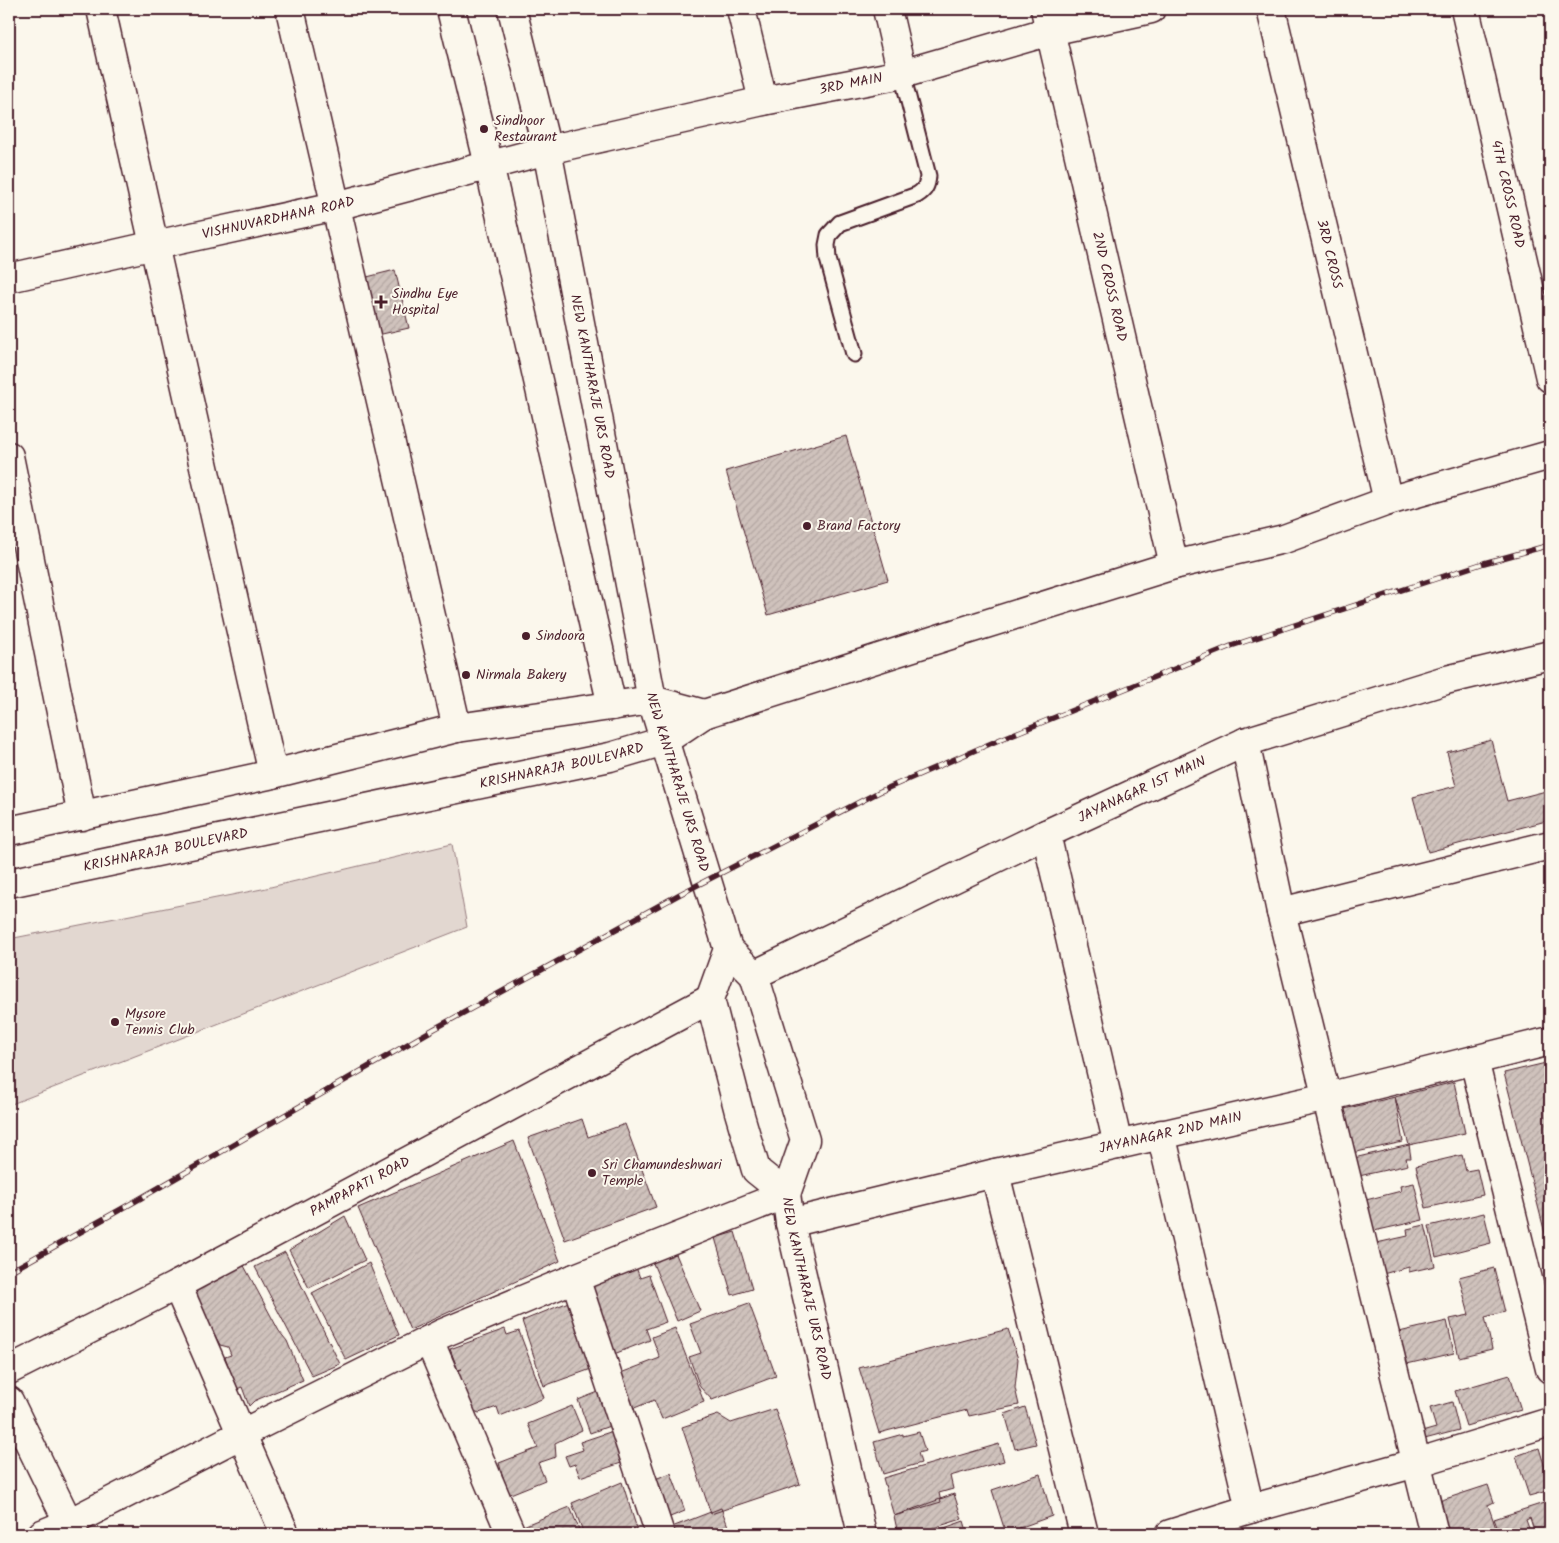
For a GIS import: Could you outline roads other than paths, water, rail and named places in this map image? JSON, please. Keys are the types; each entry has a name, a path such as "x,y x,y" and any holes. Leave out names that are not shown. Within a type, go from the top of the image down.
{"street":[{"path":"101,9 274,774"},
{"path":"290,9 456,728"},
{"path":"451,9 489,165 612,706"},
{"name":"NEW KANTHARAJE URS ROAD","path":"512,9 547,150 652,700 728,949"},
{"path":"741,9 763,101"},
{"path":"887,9 902,74"},
{"name":"3RD MAIN","path":"547,150 763,101 902,74 1048,20 1151,9"},
{"name":"3RD CROSS","path":"1271,9 1388,501"},
{"name":"4TH CROSS ROAD","path":"1465,9 1550,378"},
{"name":"2ND CROSS ROAD","path":"1048,20 1174,565"},
{"name":"VISHNUVARDHANA ROAD","path":"9,278 336,206 547,150"},
{"name":"KRISHNARAJA BOULEVARD","path":"9,883 600,759 664,741 704,714 950,635 1174,565 1284,539 1388,501 1550,455"},
{"path":"9,456 82,816"},
{"name":"JAYANAGAR 1ST MAIN","path":"754,975 1046,834 1245,742 1446,680 1550,654"},
{"path":"9,831 274,774 456,728 652,700 704,714"},
{"path":"1245,742 1280,912 1434,1534"},
{"path":"1046,834 1118,1145"},
{"path":"1280,912 1550,845"},
{"path":"42,1534 71,1529 241,1434 429,1340 575,1278 786,1194 805,1140 754,975 728,949 710,999"},
{"name":"NEW KANTHARAJE URS ROAD","path":"710,999 756,1170 786,1194 790,1223 862,1534"},
{"name":"PAMPAPATI ROAD","path":"9,1370 177,1285 710,999"},
{"name":"JAYANAGAR 2ND MAIN","path":"790,1223 995,1172 1327,1097 1550,1041"},
{"path":"1474,1060 1550,1369"},
{"path":"1161,1134 1250,1510"},
{"path":"995,1172 1084,1534"},
{"path":"575,1278 660,1534"},
{"path":"177,1285 285,1534"},
{"path":"429,1340 511,1534"},
{"path":"9,1401 71,1529"},
{"path":"1170,1534 1550,1422"}],"lane":[{"path":"854,354 828,259 829,234 840,222 917,195 924,190 927,184 928,176 902,74"}],"railway":[{"path":"9,1272 434,1029 680,894 881,791 1001,739 1231,646 1484,563 1550,545"}],"place":[{"name":"Sindhoor Restaurant","path":"484,129"},
{"name":"Sindhu Eye Hospital","path":"381,302"},
{"name":"Brand Factory","path":"807,526"},
{"name":"Sindoora","path":"526,636"},
{"name":"Nirmala Bakery","path":"466,675"},
{"name":"Mysore Tennis Club","path":"115,1022"},
{"name":"Sri Chamundeshwari Temple","path":"592,1173"}]}
